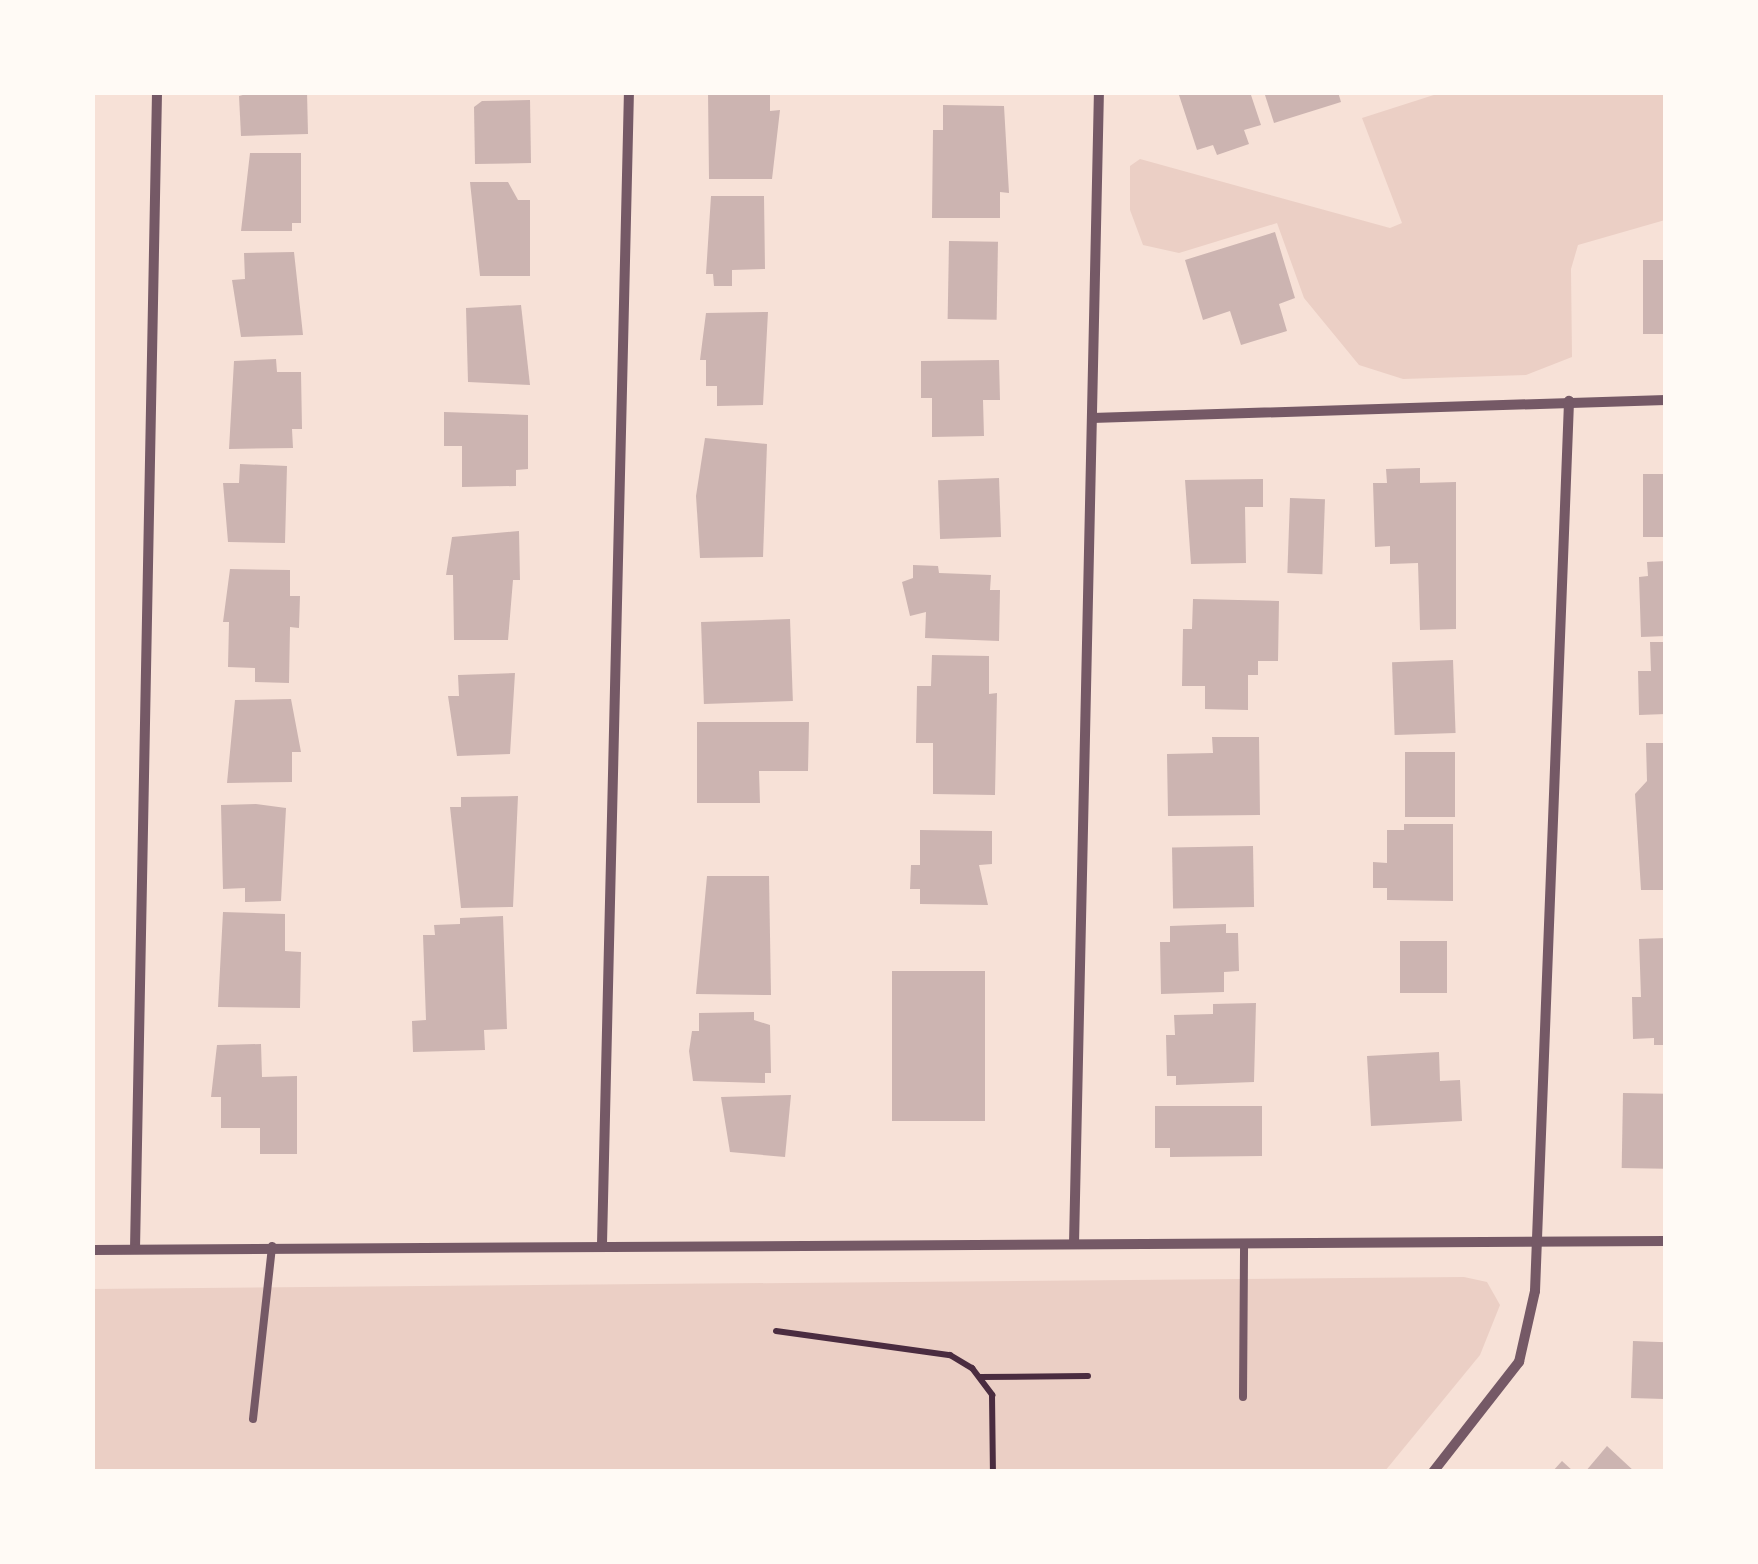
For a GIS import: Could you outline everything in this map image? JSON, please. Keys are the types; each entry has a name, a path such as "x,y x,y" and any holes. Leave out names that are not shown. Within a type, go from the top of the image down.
{"street":[{"path":"135,1249 156,92"},
{"path":"602,1244 629,92"},
{"path":"1074,1244 1099,92"},
{"path":"1092,418 1666,400"},
{"path":"1433,1472 1519,1362 1530,1328 1538,1241 1569,402"},
{"path":"92,1250 602,1244 1666,1241"}],"lane":[{"path":"1243,1397 1244,1244"},
{"path":"254,1418 272,1246"}],"path":[{"path":"776,1331 950,1355 979,1378 992,1395 996,1417 994,1472"},
{"path":"979,1378 1088,1376"}],"shaded area":[{"path":"1440,93 1665,93 1665,220 1578,245 1571,269 1572,357 1526,375 1403,379 1359,365 1304,298 1277,223 1179,253 1143,245 1130,210 1130,166 1140,159 1390,228 1402,223 1362,118"},
{"path":"1464,1277 1487,1282 1500,1305 1480,1355 1385,1471 93,1472 92,1289"}],"building":[{"path":"254,92 307,92 308,134 241,136 239,96"},
{"path":"708,92 770,92 770,111 780,110 772,179 709,179"},
{"path":"1178,92 1250,92 1261,125 1244,130 1249,144 1217,155 1213,145 1197,150"},
{"path":"1264,92 1338,92 1341,102 1274,123"},
{"path":"530,100 531,163 475,164 474,107 482,101"},
{"path":"943,105 1004,106 1009,193 1000,192 1000,218 932,218 933,130 943,130"},
{"path":"250,153 301,153 301,223 292,223 292,231 241,231"},
{"path":"470,182 508,182 518,200 530,200 530,276 480,276"},
{"path":"711,196 764,196 765,269 732,270 732,286 714,286 713,274 706,274"},
{"path":"1275,232 1295,298 1279,304 1287,331 1241,345 1230,311 1203,320 1185,260"},
{"path":"949,241 998,242 997,320 948,319"},
{"path":"294,252 303,335 241,337 232,280 245,279 244,253"},
{"path":"1643,260 1666,260 1666,334 1643,334"},
{"path":"521,305 530,385 468,382 466,308"},
{"path":"768,312 763,405 717,406 717,386 706,386 706,360 700,360 706,313"},
{"path":"276,359 277,372 301,372 302,429 292,429 293,448 229,449 234,361"},
{"path":"999,360 1000,400 983,400 984,436 932,437 932,398 921,398 921,361"},
{"path":"444,412 528,415 528,469 516,470 516,486 462,487 462,446 444,446"},
{"path":"705,438 767,444 763,557 700,558 696,496"},
{"path":"240,464 287,466 285,543 228,542 223,483 239,483"},
{"path":"1420,468 1420,483 1456,482 1456,629 1420,630 1418,563 1390,564 1390,546 1375,547 1373,483 1387,483 1386,469"},
{"path":"1643,474 1666,474 1666,537 1643,537"},
{"path":"999,478 1001,537 940,539 938,480"},
{"path":"1263,479 1263,507 1245,507 1246,563 1191,564 1185,480"},
{"path":"1290,498 1325,499 1322,574 1287,573"},
{"path":"519,531 520,580 513,580 508,640 454,640 453,575 446,575 452,537"},
{"path":"1666,561 1666,636 1641,637 1639,577 1648,576 1647,562"},
{"path":"913,565 938,566 939,573 991,575 990,590 1000,590 999,641 925,638 926,612 910,616 902,582 913,578"},
{"path":"230,569 290,570 290,596 300,596 299,628 290,627 289,683 255,682 255,668 228,667 229,622 223,622"},
{"path":"1193,599 1279,601 1278,661 1258,661 1258,675 1248,675 1248,710 1205,709 1205,686 1182,686 1183,629 1192,629"},
{"path":"790,619 793,701 704,704 701,622"},
{"path":"1650,642 1666,642 1666,714 1639,715 1638,671 1651,671"},
{"path":"932,655 989,656 989,694 997,693 995,795 933,794 933,743 916,743 917,686 931,686"},
{"path":"1453,660 1456,733 1395,735 1392,662"},
{"path":"515,673 510,754 457,756 448,696 459,696 458,675"},
{"path":"291,699 301,752 292,752 292,782 227,783 235,700"},
{"path":"697,722 809,722 808,771 759,771 760,803 697,803"},
{"path":"1212,737 1259,737 1260,815 1168,816 1167,754 1213,753"},
{"path":"1646,743 1666,743 1666,890 1641,890 1635,794 1647,781"},
{"path":"1405,752 1455,752 1455,817 1405,817"},
{"path":"518,796 513,907 461,908 450,807 461,807 461,797"},
{"path":"221,805 286,808 281,901 245,902 245,888 223,889"},
{"path":"1404,824 1453,824 1453,901 1387,900 1387,888 1373,888 1373,862 1387,863 1387,830 1404,830"},
{"path":"920,830 992,831 992,864 979,865 988,905 920,904 920,889 910,889 911,865 920,865"},
{"path":"1253,846 1254,907 1173,908 1172,847"},
{"path":"707,876 769,876 771,995 696,994"},
{"path":"223,912 285,914 285,951 301,952 300,1008 218,1007"},
{"path":"503,916 507,1029 484,1030 485,1050 413,1052 412,1021 426,1020 423,935 435,935 434,925 460,924 460,918"},
{"path":"1226,924 1226,933 1238,933 1239,971 1224,972 1224,992 1161,994 1160,942 1170,942 1170,926"},
{"path":"1666,938 1666,1045 1654,1045 1654,1038 1633,1039 1632,997 1641,997 1639,939"},
{"path":"1400,941 1447,941 1447,993 1400,993"},
{"path":"892,971 985,971 985,1121 892,1121"},
{"path":"1256,1003 1254,1082 1176,1085 1176,1076 1167,1076 1166,1035 1175,1035 1174,1015 1213,1014 1213,1004"},
{"path":"754,1012 754,1020 770,1025 771,1073 765,1073 765,1083 693,1081 689,1051 692,1031 699,1031 699,1013"},
{"path":"261,1044 262,1077 297,1076 297,1154 260,1154 260,1128 221,1128 221,1097 211,1097 217,1045"},
{"path":"1439,1052 1440,1081 1460,1080 1462,1121 1371,1126 1367,1056"},
{"path":"1623,1093 1666,1094 1665,1169 1622,1168"},
{"path":"791,1095 785,1157 730,1152 721,1097"},
{"path":"1155,1106 1262,1106 1262,1156 1170,1157 1170,1148 1155,1148"},
{"path":"1633,1341 1666,1342 1664,1399 1631,1398"},
{"path":"1607,1446 1635,1472 1585,1472"},
{"path":"1562,1461 1574,1472 1552,1472"}]}
